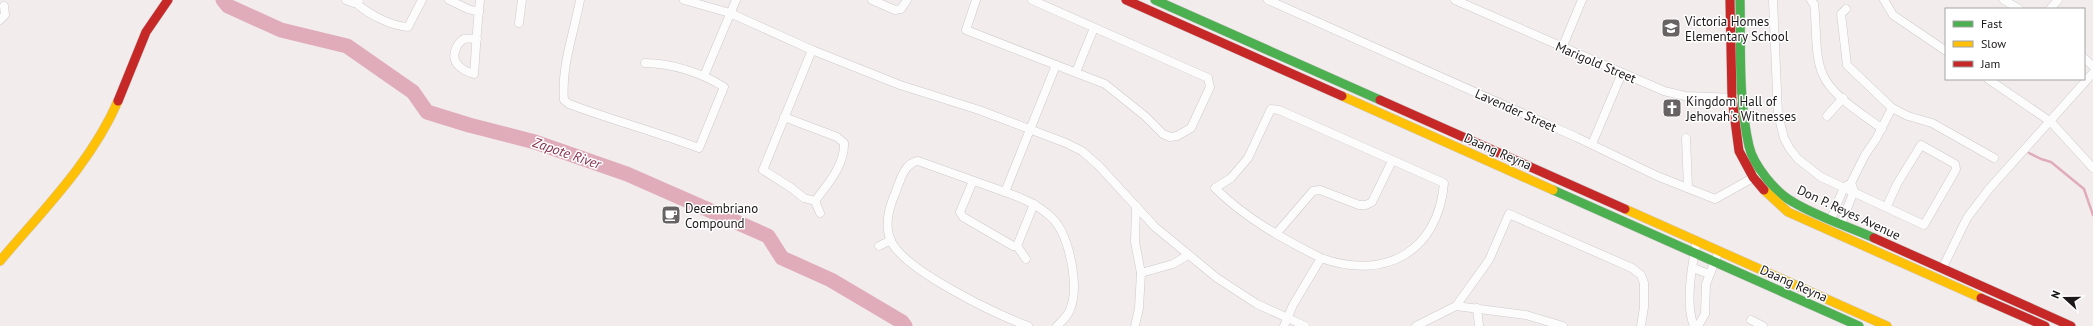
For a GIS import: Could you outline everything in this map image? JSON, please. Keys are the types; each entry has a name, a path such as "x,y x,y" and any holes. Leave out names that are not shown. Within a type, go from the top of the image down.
{"main road":[{"path":"0,261 72,177 101,136 117,102 139,43 168,0"},
{"name":"Daang Reyna","path":"1126,0 1859,326"},
{"name":"Daang Reyna","path":"1155,0 1887,326"},
{"name":"Don P. Reyes Avenue","path":"1730,0 1732,98 1738,151 1753,178 1767,194 1788,212 2045,326"},
{"name":"Don P. Reyes Avenue","path":"1740,0 1743,98 1749,147 1762,172 1773,186 1792,202 2071,326"},
{"path":"1854,241 1859,232"}],"street":[{"path":"346,0 350,3 358,1 364,10 400,27 408,27 422,0"},
{"path":"449,0 468,9 479,12"},
{"path":"477,39 480,0"},
{"path":"519,23 522,0"},
{"path":"580,0 569,45 563,91 564,100 569,104 699,148 724,87 704,76 668,65 645,63"},
{"path":"684,0 730,13 812,50 900,85 1030,128 1082,151 1099,166 1155,227 1188,255 1241,295 1286,323 1305,326"},
{"path":"704,76 736,0"},
{"path":"872,0 896,10 901,9 907,0"},
{"path":"976,0 966,30 1104,84 1122,97 1163,134 1170,137 1177,136 1191,128 1210,87 1208,78 1032,0"},
{"name":"Lavender Street","path":"1268,0 1592,144 1657,176 1715,199 1762,172"},
{"name":"Marigold Street","path":"1455,0 1562,48 1675,94 1743,98"},
{"path":"1562,48 1582,0"},
{"path":"1773,0 1775,90 1778,114 1784,138 1798,159 1809,169 1821,177 1844,187 1852,187 1887,206 1924,225 1954,173 1956,169 1955,164 1921,145 1897,184 1887,206"},
{"path":"1811,0 1814,4 1821,69 1826,81 1842,98 1882,129"},
{"path":"1884,0 1893,15 1945,50"},
{"path":"2004,0 2017,8"},
{"path":"2051,8 2058,0"},
{"path":"0,20 5,15 4,5"},
{"path":"1846,10 1841,14 1847,65 1892,108 1908,116 1932,123 1994,158"},
{"path":"1076,72 1094,28"},
{"path":"812,50 763,170 790,186 804,198 815,201"},
{"path":"2085,59 2093,66"},
{"path":"1005,192 1056,65"},
{"path":"1592,144 1622,73"},
{"path":"1942,269 1967,218 1989,189 2052,122 2093,74"},
{"path":"1989,80 2052,122 2093,168"},
{"path":"1827,116 1842,98"},
{"path":"1841,224 1852,187 1865,155 1882,129 1892,108"},
{"path":"1272,109 1279,110 1444,183 1443,202 1428,234 1401,258 1384,264 1349,267 1321,258 1276,234 1247,216 1215,188 1231,178 1248,158 1272,109"},
{"path":"784,117 837,137 844,143 844,149 835,174 815,201"},
{"path":"1686,138 1688,188"},
{"path":"1028,326 1013,321 961,296 908,261 891,240 888,228 890,206 906,168 912,162 918,161 1005,192 1034,204 1052,218 1068,252 1073,270 1074,293 1071,308 1066,318 1057,326"},
{"path":"1276,234 1313,191 1320,190 1359,205 1366,206 1372,202 1392,161"},
{"path":"973,181 960,212 963,217 1006,244 1017,246 1026,259"},
{"path":"1830,219 1844,187"},
{"path":"815,201 820,213"},
{"path":"1017,246 1034,204"},
{"path":"1135,326 1140,308 1141,273 1135,242 1136,206"},
{"path":"1416,326 1456,306 1489,260 1509,214 1625,265 1641,275 1645,294 1641,326"},
{"path":"879,246 891,240"},
{"path":"1694,326 1690,316 1694,252 1697,241"},
{"path":"1698,326 1705,314 1709,274 1720,251"},
{"path":"1141,273 1173,264 1188,255"},
{"path":"1286,323 1293,305 1321,258"},
{"path":"1693,268 1709,274"},
{"path":"1691,297 1706,300"},
{"path":"1456,306 1526,315 1563,326"},
{"path":"1476,308 1479,326"},
{"path":"1751,320 1763,326"}],"waterway":[{"name":"Zapote River","path":"223,0 228,6 281,30 347,46 413,92 427,112 469,125 535,142 627,174 768,236 782,258 831,280 902,322 905,326"},
{"path":"2029,153 2051,162 2084,189 2093,215"}],"traffic: fast":[{"path":"1155,0 1380,100"},
{"path":"1740,0 1743,110 1749,146 1755,162 1766,178 1786,198 1812,212 1874,238"},
{"path":"1553,190 1859,326"}],"traffic: slow":[{"path":"1342,96 1553,190"},
{"path":"0,261 65,185 80,165 107,124 118,101"},
{"path":"1764,190 1788,212 1981,298"},
{"path":"1625,209 1887,326"}],"traffic: jam":[{"path":"118,101 146,32 168,0"},
{"path":"1126,0 1342,96"},
{"path":"1730,0 1732,98 1739,151 1753,177 1764,190"},
{"path":"1380,100 1625,209"},
{"path":"1874,238 2071,326"},
{"path":"1981,298 2045,326"}],"place":[{"name":"Victoria Homes Elementary School","path":"1671,28"},
{"name":"Kingdom Hall of Jehovah's Witnesses","path":"1672,108"},
{"name":"Decembriano Compound","path":"671,215"}]}
